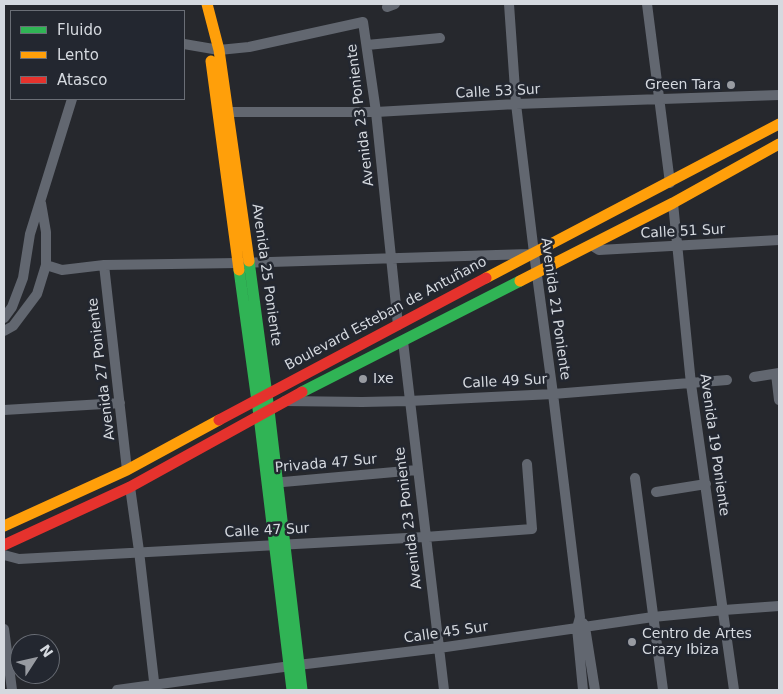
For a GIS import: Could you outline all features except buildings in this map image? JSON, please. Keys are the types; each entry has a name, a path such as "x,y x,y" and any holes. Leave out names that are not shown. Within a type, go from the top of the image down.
{"main road":[{"name":"Avenida 25 Poniente","path":"205,9 214,49 224,113 264,413 293,665 292,690"},
{"name":"Boulevard Esteban de Antuñano","path":"4,526 127,470 398,324 670,183 779,124"},
{"path":"4,545 130,487 284,401 673,203 779,144"},
{"name":"Avenida 25 Poniente","path":"293,665 302,690"}],"street":[{"name":"Avenida 21 Poniente","path":"508,4 516,104 581,624 584,690"},
{"path":"647,4 670,183"},
{"name":"Avenida 23 Poniente","path":"214,49 249,47 363,22 376,112 398,324"},
{"path":"367,46 440,38"},
{"path":"185,44 214,49"},
{"name":"Calle 53 Sur","path":"224,113 376,112 516,104 779,95"},
{"path":"4,318 12,307 23,278 30,234 72,100"},
{"path":"4,331 13,326 36,294 46,266 46,232 40,200"},
{"name":"Avenida 19 Poniente","path":"673,203 691,384 734,690"},
{"name":"Calle 51 Sur","path":"590,245 599,250 779,240"},
{"path":"46,266 62,270 104,265 391,259 534,253"},
{"name":"Avenida 27 Poniente","path":"104,265 127,470"},
{"name":"Avenida 23 Poniente","path":"403,342 444,690"},
{"path":"754,378 778,373 779,400"},
{"name":"Calle 49 Sur","path":"284,401 410,401 553,394 726,380"},
{"path":"4,410 120,404"},
{"name":"Calle 47 Sur","path":"4,555 19,559 425,537 532,528 527,464"},
{"name":"Privada 47 Sur","path":"272,483 417,470"},
{"path":"635,478 663,690"},
{"path":"656,492 706,484"},
{"path":"130,487 154,688"},
{"name":"Calle 45 Sur","path":"117,690 154,688 293,665 439,648 581,624 779,606"},
{"name":"Avenida 21 Poniente","path":"581,624 595,690"},
{"path":"4,630 12,690"}],"traffic: fast":[{"path":"249,261 269,410 302,690"},
{"path":"239,270 259,416 292,690"},
{"path":"302,392 520,281"}],"traffic: slow":[{"path":"207,4 219,50 249,261"},
{"path":"211,61 239,270"},
{"path":"486,278 779,124"},
{"path":"520,281 673,203 779,144"},
{"path":"4,526 127,470 219,420"}],"traffic: jam":[{"path":"219,420 486,278"},
{"path":"4,545 130,487 302,392"}],"place":[{"name":"Green Tara","path":"731,85"},
{"name":"Ixe","path":"363,379"},
{"name":"Centro de Artes Crazy Ibiza","path":"632,642"}]}
